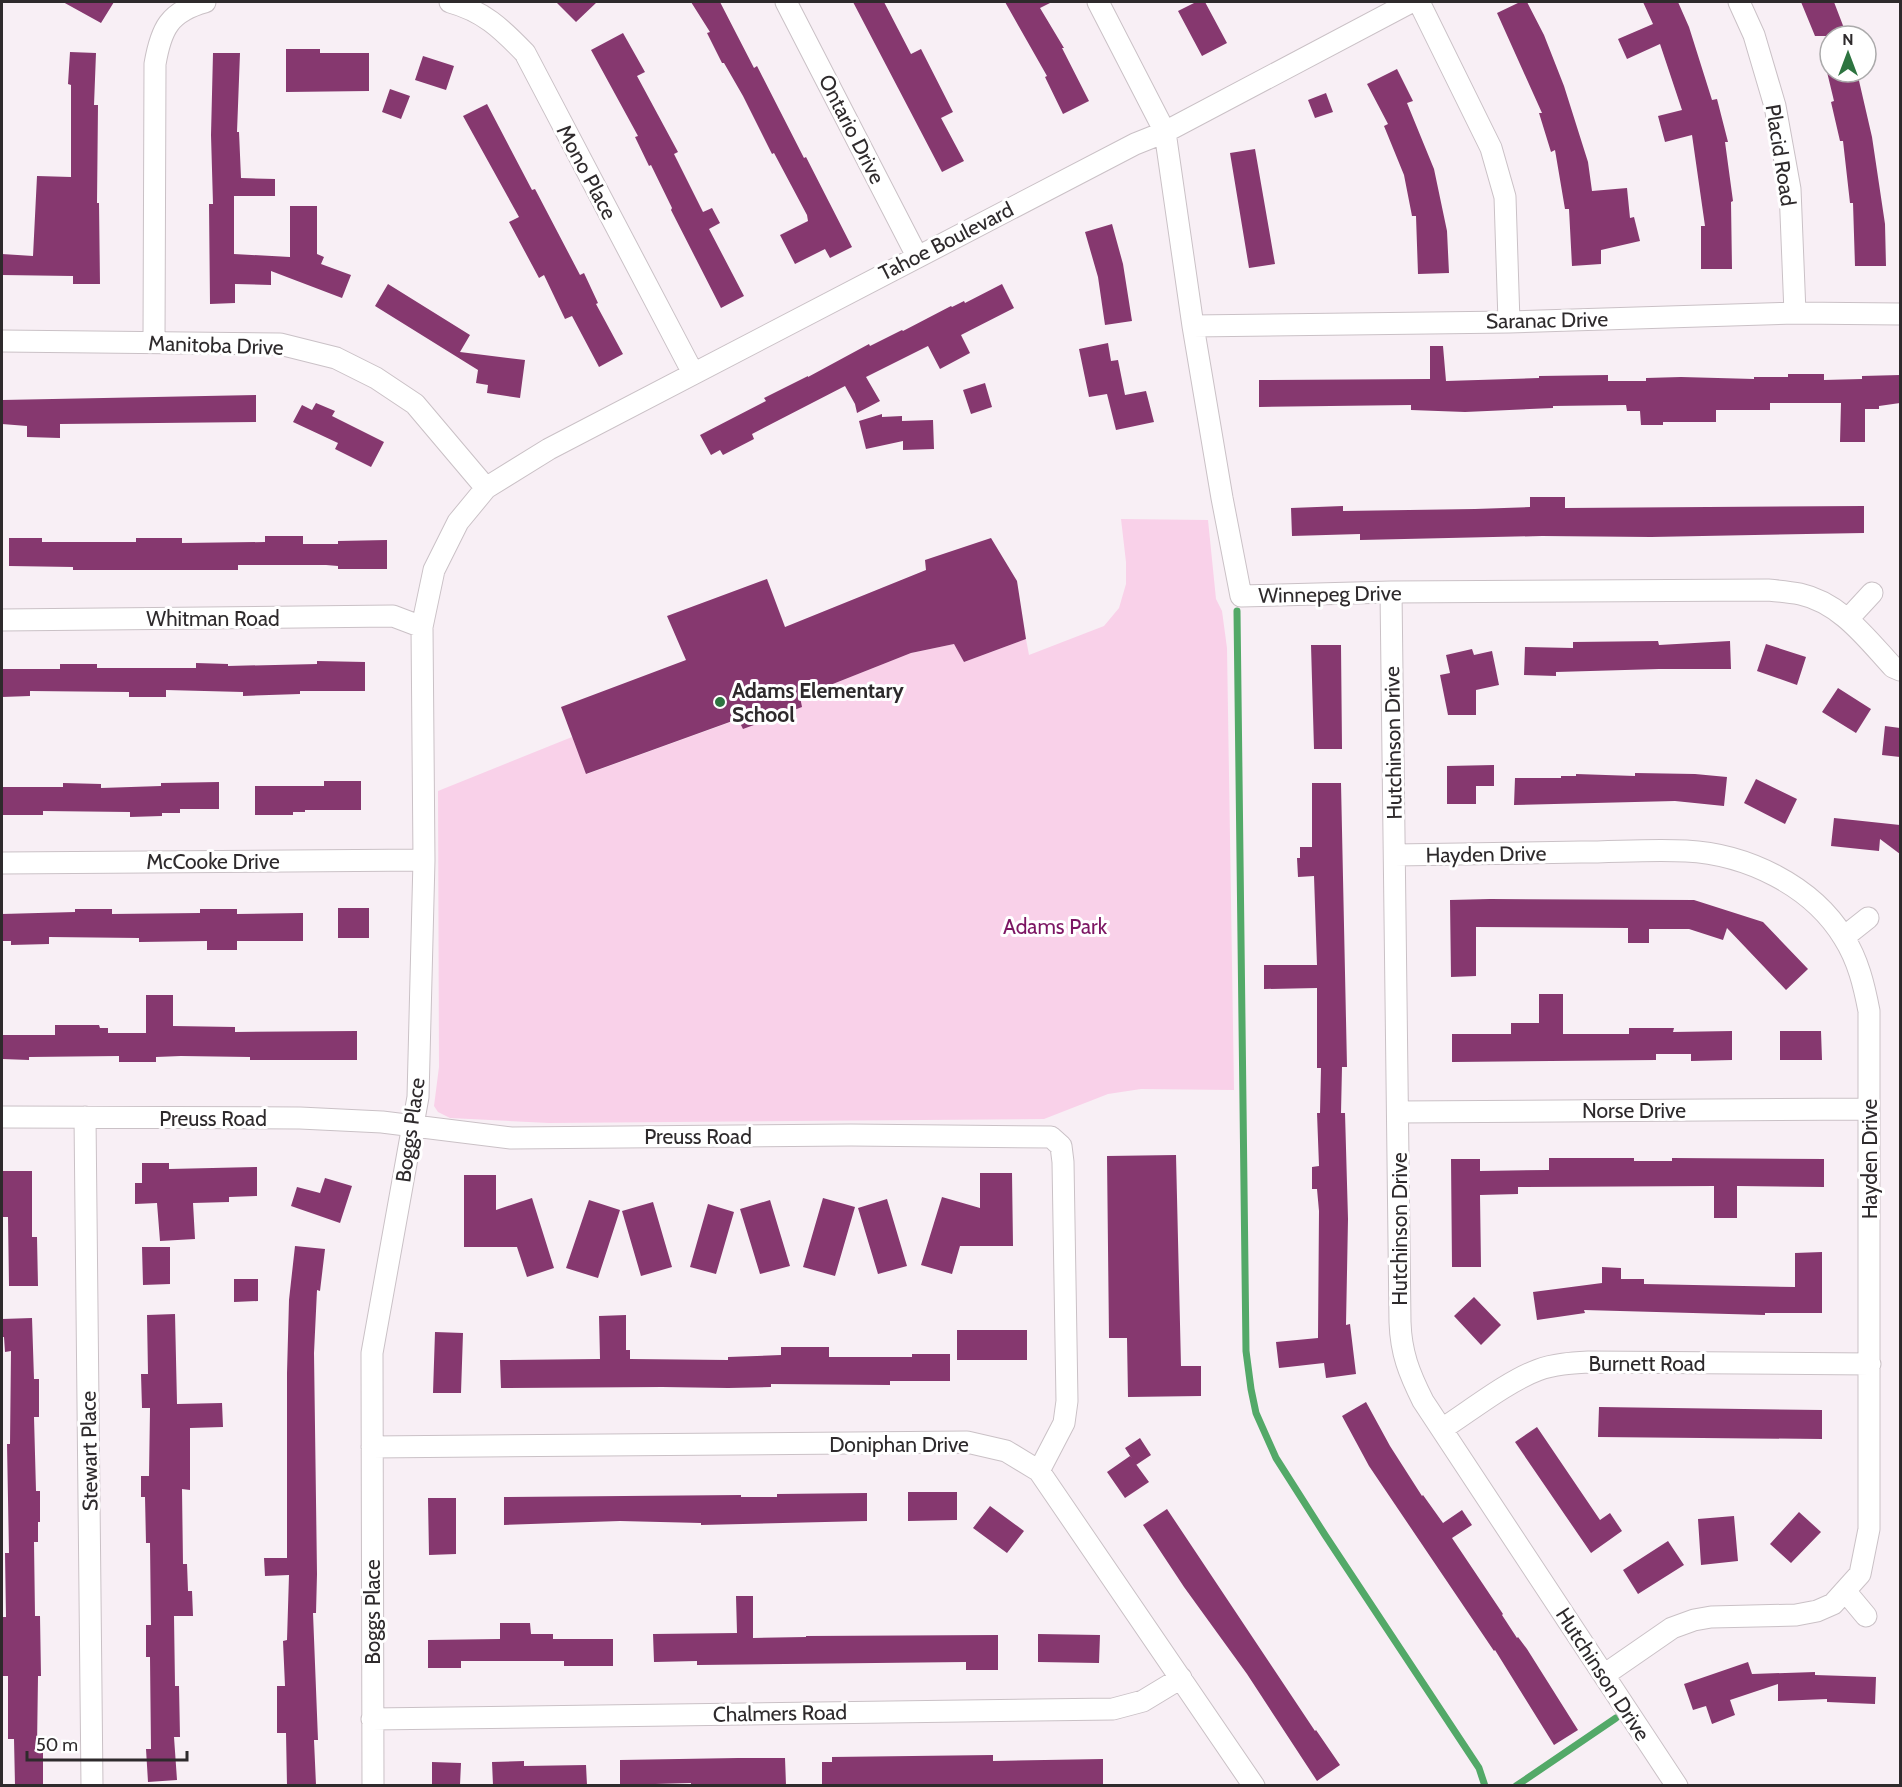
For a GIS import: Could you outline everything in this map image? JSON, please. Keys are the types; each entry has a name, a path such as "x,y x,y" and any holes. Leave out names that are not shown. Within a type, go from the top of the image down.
{"street":[{"path":"154,342 155,64 160,38 173,16 189,6 205,2"},
{"name":"Mono Place","path":"450,2 469,7 499,26 525,53 693,374"},
{"name":"Ontario Drive","path":"786,2 917,256"},
{"name":"Winnepeg Drive","path":"1098,2 1165,132 1193,326 1241,596 1391,592 1768,590 1802,594 1827,604 1848,619 1893,667 1900,670"},
{"name":"Tahoe Boulevard","path":"486,489 549,449 917,256 1135,144 1165,132 1411,2"},
{"path":"1419,2 1464,91 1494,158 1505,197 1509,322"},
{"name":"Placid Road","path":"1740,2 1754,35 1775,106 1790,189 1795,314"},
{"name":"Saranac Drive","path":"1193,326 1900,314"},
{"name":"Manitoba Drive","path":"2,341 280,344 336,358 376,378 415,404 486,489"},
{"name":"Boggs Place","path":"373,1785 372,1353 418,1096 424,860 422,627 434,570 458,522 486,489"},
{"name":"Hutchinson Drive","path":"1391,592 1401,1342 1407,1369 1423,1401 1677,1785"},
{"path":"1848,619 1872,593"},
{"name":"Whitman Road","path":"2,620 393,616 422,627"},
{"name":"Hayden Drive","path":"1395,855 1686,851 1736,859 1778,876 1820,909 1844,937 1857,964 1864,987 1869,1011 1869,1529 1860,1574 1833,1604 1817,1611 1797,1615 1711,1617 1694,1620 1672,1629 1604,1675"},
{"name":"McCooke Drive","path":"2,862 424,860"},
{"path":"1844,937 1868,918"},
{"name":"Norse Drive","path":"1398,1112 1869,1109"},
{"name":"Preuss Road","path":"2,1117 300,1118 382,1122 511,1138 851,1135 1051,1137 1061,1146 1063,1162 1067,1401 1064,1423 1039,1471"},
{"name":"Stewart Place","path":"85,1117 92,1785"},
{"name":"Burnett Road","path":"1442,1430 1521,1378 1539,1370 1563,1364 1589,1362 1870,1364"},
{"name":"Doniphan Drive","path":"372,1447 967,1442 1006,1450 1039,1471 1254,1785"},
{"path":"1846,1592 1866,1616"},
{"name":"Chalmers Road","path":"372,1719 1113,1709 1143,1701 1181,1678"}],"green space":[{"name":"Adams Park","path":"1121,519 1208,520 1216,599 1222,611 1227,648 1234,1090 1141,1089 1108,1094 1044,1119 549,1123 450,1118 438,1112 434,1106 439,1067 438,791 572,737 587,774 800,697 911,653 954,644 964,662 1026,639 1029,655 1104,626 1119,608 1126,584"}],"building":[{"path":"63,2 114,2 101,23"},
{"path":"556,2 597,2 576,22"},
{"path":"691,2 720,2 754,68 757,66 852,247 830,258 825,249 795,264 780,235 808,221 807,215 774,153 772,154 743,96 722,63 707,33 710,32"},
{"path":"853,2 884,2 911,54 921,49 953,112 941,118 964,161 942,172"},
{"path":"1005,2 1052,2 1040,8 1064,48 1062,48 1089,101 1063,114 1045,77 1047,76"},
{"path":"1196,2 1205,2 1227,43 1202,56 1178,11"},
{"path":"1520,2 1527,2 1544,35 1564,86 1588,162 1592,191 1627,188 1630,218 1634,217 1640,241 1601,250 1601,264 1572,266 1569,209 1565,209 1555,150 1551,152 1539,113 1542,113 1497,13"},
{"path":"1643,2 1678,2 1689,27 1712,100 1717,99 1728,142 1725,142 1733,201 1731,202 1732,269 1701,269 1701,226 1705,226 1692,135 1665,142 1658,116 1682,110 1660,44 1627,59 1618,39 1653,24"},
{"path":"1801,2 1834,2 1842,24 1818,24 1818,36 1815,36"},
{"path":"623,33 645,72 637,76 678,152 674,154 703,212 712,208 720,223 709,229 744,296 721,308 635,137 638,136 591,50"},
{"path":"286,49 320,49 320,53 369,53 369,91 286,92"},
{"path":"70,52 96,53 94,105 98,105 97,203 99,203 100,284 73,284 73,276 2,275 2,254 33,256 37,176 71,177 71,85 68,84"},
{"path":"213,53 240,53 237,132 239,132 241,178 275,179 275,196 234,196 234,254 290,257 290,206 317,206 317,254 324,257 321,264 351,275 342,298 271,271 271,285 235,284 235,303 210,304 209,204 213,204 211,135"},
{"path":"423,56 454,66 446,90 415,80"},
{"path":"1397,69 1413,101 1407,103 1434,169 1447,231 1449,273 1418,274 1416,216 1412,216 1404,175 1384,126 1388,124 1367,84"},
{"path":"1830,84 1860,84 1872,137 1885,224 1886,266 1855,266 1853,203 1850,203 1843,141 1840,141 1831,102 1834,101"},
{"path":"390,89 410,96 401,119 382,112"},
{"path":"1326,93 1333,112 1315,118 1308,100"},
{"path":"487,104 580,275 584,273 598,303 596,304 623,354 599,367 572,316 565,319 544,275 539,278 509,222 519,217 463,116"},
{"path":"1255,149 1275,264 1249,268 1230,153"},
{"path":"1112,224 1123,264 1132,321 1105,325 1098,277 1085,232"},
{"path":"388,284 470,335 460,352 525,360 520,398 487,393 488,385 476,383 478,370 375,306"},
{"path":"1002,284 1014,308 961,335 970,353 940,369 928,346 866,377 880,401 857,413 855,404 845,386 752,434 754,439 723,455 720,450 711,455 700,435 766,401 764,398 869,344 870,346"},
{"path":"1108,343 1111,361 1118,360 1125,395 1146,391 1154,422 1116,430 1107,394 1089,397 1079,349"},
{"path":"1430,346 1443,346 1446,381 1608,375 1608,381 1646,381 1646,378 1681,377 1754,379 1754,377 1788,377 1788,374 1824,374 1824,380 1900,375 1900,403 1879,406 1879,409 1865,409 1865,442 1840,442 1841,403 1770,403 1770,410 1716,410 1716,422 1663,422 1663,425 1641,425 1640,411 1627,411 1626,405 1553,406 1553,408 1465,412 1411,410 1411,405 1259,407 1259,380 1430,379"},
{"path":"985,383 992,407 971,414 963,390"},
{"path":"256,395 256,422 60,424 60,438 27,437 27,426 2,424 2,400"},
{"path":"316,403 335,411 332,416 384,442 371,467 335,449 338,443 293,422 302,405 312,410"},
{"path":"882,414 882,417 902,416 902,421 933,420 934,449 903,450 903,441 866,449 859,421"},
{"path":"1530,497 1565,497 1565,508 1864,506 1864,533 1360,540 1360,534 1292,536 1291,508 1343,506 1343,511 1530,507"},
{"path":"265,536 303,536 303,544 387,540 387,569 338,569 338,566 326,565 238,565 238,570 73,570 73,567 9,566 9,538 42,538 42,542 136,542 136,538 182,538 182,543 265,542"},
{"name":"Adams Elementary School","path":"991,538 1017,581 1026,639 964,662 954,644 911,653 800,697 802,707 743,729 738,719 586,774 561,707 686,660 667,616 767,579 785,627 926,570 925,560"},
{"path":"1658,641 1659,645 1730,641 1731,669 1659,669 1556,672 1556,676 1524,675 1525,647 1573,648 1573,642"},
{"path":"1766,644 1806,657 1797,685 1757,671"},
{"path":"1311,645 1341,645 1342,749 1314,749"},
{"path":"1472,649 1474,655 1492,651 1499,685 1476,690 1476,715 1448,715 1440,675 1450,673 1446,655"},
{"path":"317,661 365,662 365,691 300,691 300,694 243,696 243,692 166,690 166,697 129,697 129,692 30,691 30,696 2,697 2,669 60,669 60,664 97,664 97,668 196,668 196,663 228,664 228,666 317,664"},
{"path":"1838,688 1871,709 1856,733 1822,712"},
{"path":"1885,726 1900,728 1900,757 1882,755"},
{"path":"1494,765 1494,786 1476,786 1476,804 1447,804 1447,766"},
{"path":"1635,773 1727,777 1724,806 1675,801 1514,805 1515,778 1561,778 1561,776 1576,776 1576,774 1635,776"},
{"path":"1756,779 1797,799 1785,824 1744,803"},
{"path":"324,781 361,781 361,810 305,810 305,812 293,812 293,815 255,815 255,786 324,786"},
{"path":"219,782 219,809 180,809 180,813 162,813 162,816 130,817 130,812 43,811 43,815 2,815 2,787 63,787 63,783 101,784 101,788 161,786 161,783"},
{"path":"1312,783 1341,783 1347,1067 1342,1067 1341,1113 1345,1113 1348,1219 1346,1325 1350,1324 1356,1374 1326,1378 1324,1363 1279,1368 1276,1342 1318,1338 1319,1211 1317,1189 1312,1189 1312,1167 1319,1166 1317,1113 1320,1113 1321,1068 1317,1068 1317,988 1264,989 1264,965 1317,965 1314,876 1298,877 1297,858 1300,858 1300,847 1312,847"},
{"path":"1834,818 1900,825 1900,854 1880,839 1879,851 1831,846"},
{"path":"1450,900 1694,900 1763,922 1808,969 1786,990 1727,928 1723,940 1689,929 1649,929 1649,943 1628,943 1628,928 1476,927 1476,976 1451,977"},
{"path":"338,908 369,908 369,938 338,938"},
{"path":"75,909 112,909 112,914 200,913 200,909 237,909 237,914 303,913 303,941 237,941 237,950 207,950 207,941 139,942 139,938 49,937 49,944 11,945 11,941 2,941 2,914 75,912"},
{"path":"1539,994 1563,994 1563,1034 1629,1034 1629,1028 1674,1028 1673,1032 1732,1031 1732,1060 1691,1061 1691,1054 1656,1054 1656,1060 1452,1062 1452,1034 1511,1034 1511,1023 1539,1023"},
{"path":"146,995 173,995 173,1026 235,1027 235,1032 357,1031 357,1060 250,1060 250,1057 181,1056 156,1057 156,1062 119,1062 119,1056 2,1059 2,1035 55,1035 55,1025 99,1025 100,1028 108,1028 108,1033 146,1033"},
{"path":"1780,1031 1821,1031 1822,1060 1780,1060"},
{"path":"1176,1155 1181,1366 1201,1366 1201,1396 1128,1397 1127,1338 1109,1338 1107,1156"},
{"path":"1549,1158 1634,1158 1634,1161 1672,1161 1672,1158 1824,1159 1824,1187 1737,1186 1737,1218 1714,1218 1714,1186 1518,1187 1518,1194 1480,1195 1481,1267 1452,1267 1451,1159 1480,1159 1480,1171 1549,1170"},
{"path":"142,1163 169,1163 169,1169 257,1167 257,1196 229,1197 229,1202 193,1203 195,1239 160,1241 157,1203 135,1204 135,1183 142,1183"},
{"path":"2,1171 32,1171 32,1237 37,1237 38,1286 9,1286 8,1217 2,1217"},
{"path":"980,1173 1012,1173 1013,1246 960,1246 952,1274 921,1265 942,1197 980,1208"},
{"path":"464,1175 496,1175 496,1210 532,1198 554,1268 527,1277 517,1247 464,1247"},
{"path":"325,1178 352,1186 340,1223 291,1206 297,1187 320,1193"},
{"path":"823,1198 855,1207 835,1276 803,1267"},
{"path":"887,1199 907,1266 878,1274 858,1208"},
{"path":"589,1200 620,1210 598,1278 566,1268"},
{"path":"770,1200 790,1266 760,1274 740,1209"},
{"path":"653,1202 672,1267 641,1276 622,1211"},
{"path":"708,1204 734,1212 716,1274 690,1267"},
{"path":"295,1246 325,1249 320,1291 317,1290 314,1353 317,1574 316,1613 313,1613 318,1740 314,1740 316,1785 287,1785 286,1733 277,1733 277,1686 285,1686 283,1641 287,1640 289,1575 265,1576 264,1558 287,1558 287,1373 289,1300"},
{"path":"142,1247 170,1247 170,1284 143,1285"},
{"path":"1822,1252 1822,1313 1765,1313 1765,1315 1584,1310 1585,1313 1537,1320 1533,1292 1602,1283 1602,1267 1621,1268 1621,1279 1644,1279 1644,1284 1795,1287 1795,1253"},
{"path":"234,1279 258,1279 258,1301 234,1302"},
{"path":"1474,1297 1501,1325 1481,1345 1454,1316"},
{"path":"175,1314 177,1404 222,1403 223,1427 190,1428 190,1490 182,1489 183,1564 187,1564 188,1591 192,1591 193,1616 174,1616 175,1686 179,1686 180,1737 174,1737 177,1780 148,1782 146,1749 151,1749 150,1657 146,1657 146,1625 151,1625 150,1543 146,1543 145,1497 141,1497 141,1476 149,1476 150,1408 142,1408 141,1374 148,1374 147,1315"},
{"path":"626,1315 626,1350 630,1350 630,1359 728,1360 728,1357 781,1355 781,1347 829,1347 829,1357 912,1357 912,1354 950,1354 950,1381 890,1381 890,1385 771,1384 771,1387 728,1388 501,1388 500,1360 600,1359 599,1316"},
{"path":"32,1318 34,1379 39,1379 39,1417 34,1417 36,1491 40,1491 40,1522 38,1522 38,1542 34,1542 35,1616 40,1616 41,1676 38,1676 37,1747 43,1747 43,1785 15,1785 14,1739 8,1739 8,1676 2,1676 2,1617 6,1617 5,1553 9,1553 7,1444 10,1444 11,1351 5,1352 2,1319"},
{"path":"957,1330 1027,1330 1027,1360 957,1360"},
{"path":"435,1332 463,1333 461,1393 433,1393"},
{"path":"1366,1402 1390,1446 1422,1496 1443,1523 1462,1510 1472,1525 1452,1538 1517,1638 1527,1649 1578,1730 1554,1745 1495,1650 1369,1466 1342,1416"},
{"path":"1599,1407 1822,1410 1822,1439 1598,1437"},
{"path":"1537,1427 1600,1520 1610,1513 1622,1531 1591,1553 1515,1442"},
{"path":"1140,1438 1151,1455 1136,1465 1125,1448"},
{"path":"1130,1456 1149,1482 1125,1498 1107,1472"},
{"path":"908,1492 957,1492 957,1520 908,1521"},
{"path":"867,1493 867,1521 701,1525 701,1523 620,1521 504,1525 504,1497 741,1495 741,1497 777,1497 777,1494"},
{"path":"428,1498 456,1498 456,1554 429,1555"},
{"path":"990,1506 1024,1531 1007,1553 973,1528"},
{"path":"1167,1509 1340,1765 1317,1781 1247,1674 1184,1587 1143,1525"},
{"path":"1799,1512 1821,1532 1791,1563 1770,1544"},
{"path":"1734,1516 1738,1561 1701,1565 1698,1519"},
{"path":"1668,1541 1684,1565 1638,1594 1623,1570"},
{"path":"736,1596 753,1596 753,1638 998,1635 998,1670 966,1670 966,1662 697,1665 697,1661 654,1662 653,1634 737,1633"},
{"path":"500,1623 530,1623 531,1634 553,1634 553,1639 613,1639 613,1666 564,1666 564,1661 461,1661 461,1668 428,1668 428,1640 500,1639"},
{"path":"1038,1634 1100,1635 1099,1663 1038,1662"},
{"path":"1748,1662 1752,1674 1815,1672 1815,1675 1876,1677 1875,1704 1827,1702 1827,1699 1778,1701 1778,1684 1730,1700 1735,1715 1712,1724 1706,1706 1693,1710 1684,1684"},
{"path":"993,1755 993,1761 1103,1759 1103,1785 822,1785 822,1762 832,1762 832,1757"},
{"path":"785,1758 786,1785 691,1785 691,1783 620,1785 620,1760"},
{"path":"524,1761 524,1766 586,1765 587,1785 493,1785 492,1762"},
{"path":"432,1762 461,1763 460,1785 432,1785"}],"waterway":[{"path":"1237,611 1246,1351 1256,1413 1276,1458 1479,1768 1485,1786"},
{"path":"1516,1786 1616,1718"}],"place":[{"name":"Adams Elementary School","path":"720,702"}]}
